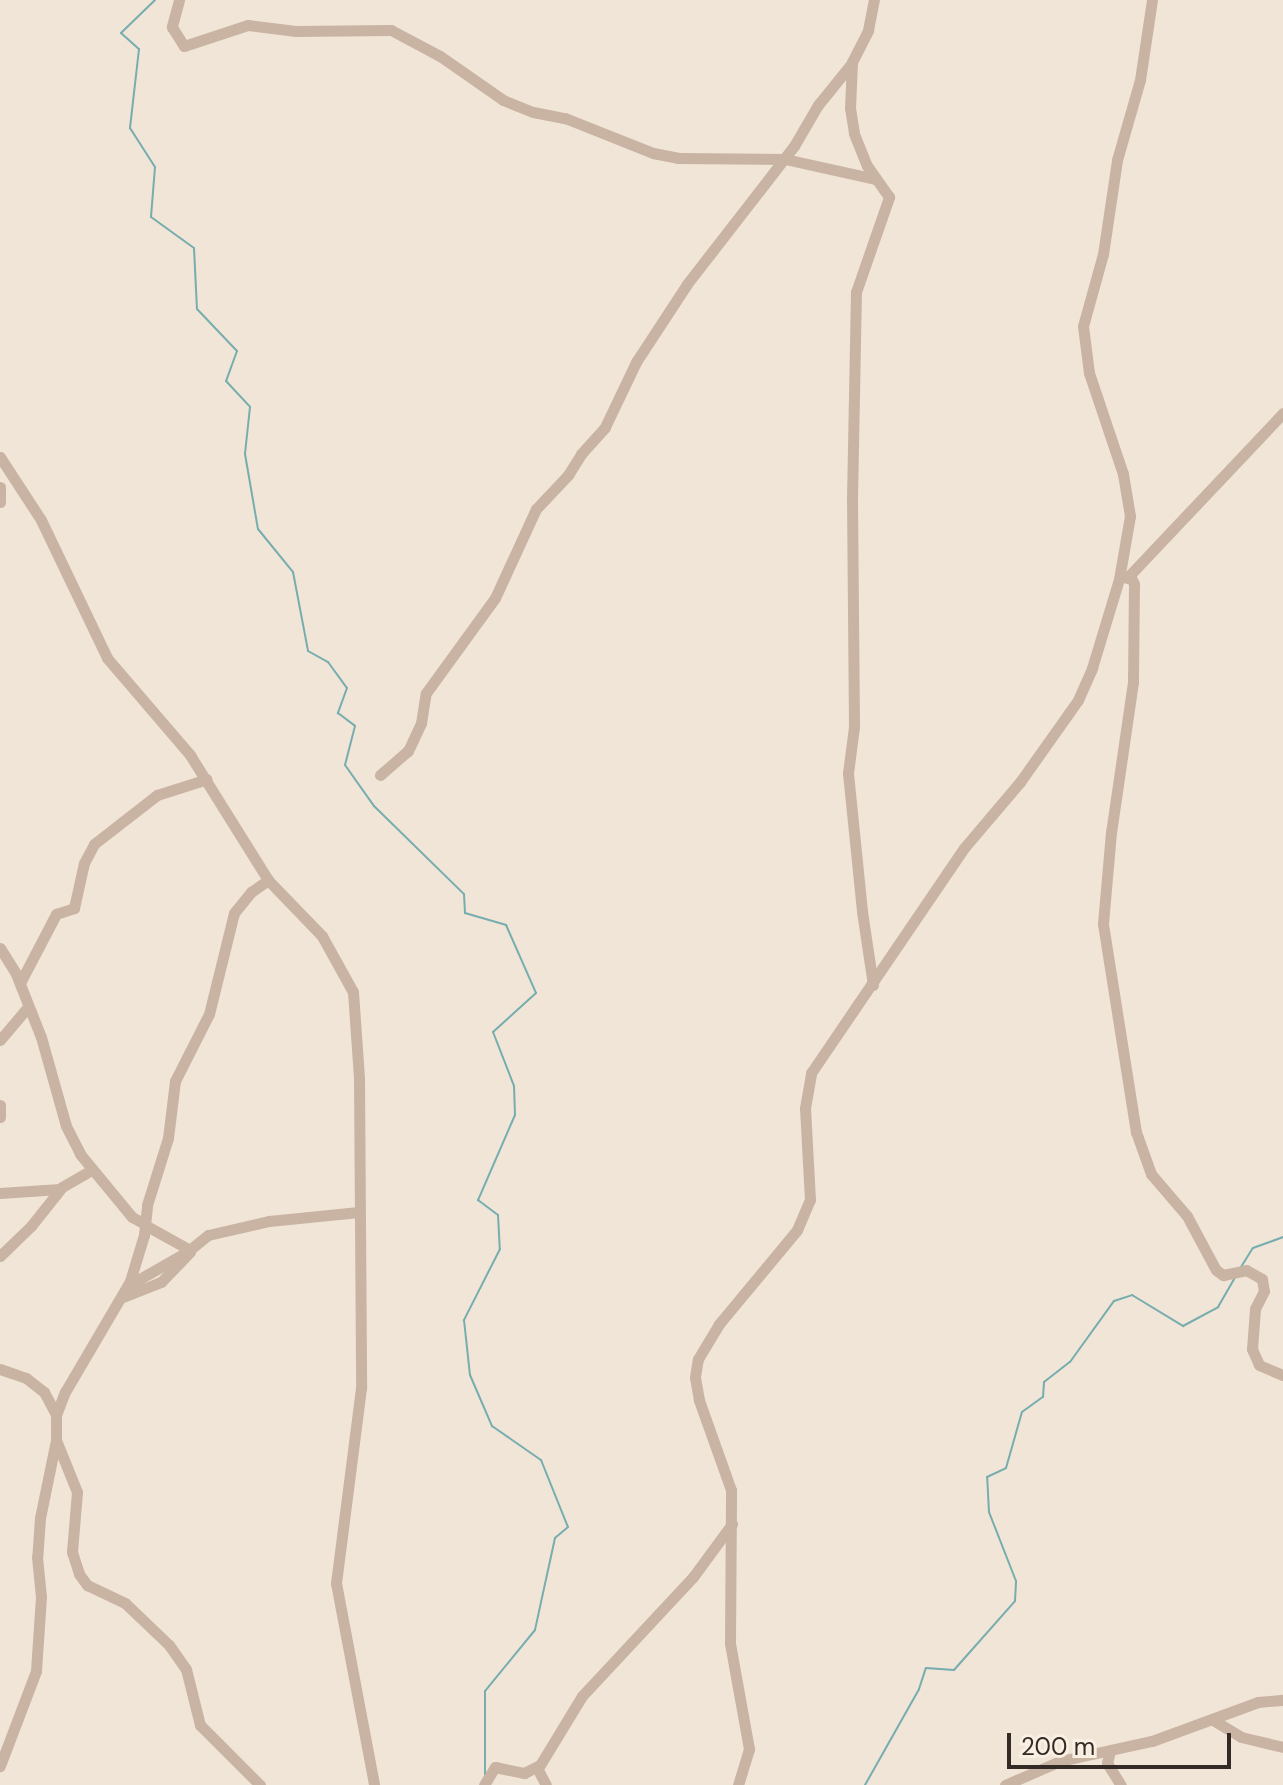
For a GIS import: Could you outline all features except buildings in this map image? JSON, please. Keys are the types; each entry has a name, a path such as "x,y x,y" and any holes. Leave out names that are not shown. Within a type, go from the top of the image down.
{"street":[{"path":"179,0 172,27 184,46 248,25 296,31 391,30 440,56 503,100 533,112 565,118 653,153 678,158 785,159 875,179"},
{"path":"380,775 408,751 421,723 426,693 499,591 536,509 568,475 577,458 605,427 636,362 687,284 785,159 818,105 852,62 868,30 874,0"},
{"path":"738,1785 749,1749 730,1643 731,1490 699,1400 695,1377 698,1359 719,1324 797,1230 806,1211 812,1182 805,1123 807,1082 819,1059 873,985 964,848 1011,794 1078,700 1092,668 1128,536 1129,501 1118,456 1089,373 1083,326 1103,254 1117,160 1140,80 1152,0"},
{"path":"852,62 851,121 875,179 886,189 888,206 860,273 855,317 854,727 848,773 873,985"},
{"path":"1113,594 1283,413"},
{"path":"0,457 41,520 107,658 207,779 268,880 327,943 353,992 359,1078 361,1388 336,1583 374,1785"},
{"path":"0,487 0,502"},
{"path":"1130,575 1134,584 1133,682 1111,832 1103,924 1136,1132 1151,1174 1187,1216 1216,1270 1223,1275 1246,1270 1262,1279 1264,1291 1255,1309 1252,1349 1259,1365 1283,1375"},
{"path":"20,983 56,914 74,908 84,863 94,844 157,795 207,779"},
{"path":"0,1766 36,1671 41,1597 37,1557 40,1518 56,1440 56,1415 65,1392 125,1291 170,1130 175,1081 209,1014 230,923 242,901 268,880"},
{"path":"1,951 20,983 45,1050 66,1126 91,1170 132,1217 192,1249"},
{"path":"0,1040 27,1008"},
{"path":"0,1105 0,1117"},
{"path":"0,1256 31,1226 60,1189 91,1170"},
{"path":"0,1193 60,1189"},
{"path":"125,1291 143,1292 171,1275 208,1235 269,1221 359,1212"},
{"path":"0,1369 36,1384 56,1415"},
{"path":"56,1440 77,1492 72,1552 82,1579 125,1603 169,1645 186,1669 200,1725 260,1785"},
{"path":"484,1785 495,1767 524,1773 537,1768 549,1755 582,1696 693,1577 732,1524"},
{"path":"1005,1785 1060,1761 1110,1751 1213,1720 1258,1702 1283,1700"},
{"path":"1213,1720 1241,1737 1283,1747"},
{"path":"1110,1751 1107,1763 1121,1785"},
{"path":"537,1768 546,1785"}],"waterway":[{"path":"155,0 121,33 139,49 130,128 155,167 151,217 194,248 197,309 237,351 226,381 250,407 245,454 258,529 293,572 308,651 328,662 347,688 338,713 355,726 345,765 374,806 464,894 465,913 506,925 536,993 493,1032 514,1086 515,1115 478,1200 498,1215 500,1249 464,1320 470,1375 492,1426 541,1460 568,1527 555,1538 535,1630 485,1691 485,1775"},
{"path":"1241,1267 1253,1248 1283,1237"},
{"path":"865,1785 919,1689 926,1668 954,1670 1015,1601 1016,1581 989,1512 987,1477 1006,1468 1022,1412 1043,1397 1044,1382 1070,1362 1114,1301 1132,1295 1183,1326 1218,1307 1236,1276"}]}
